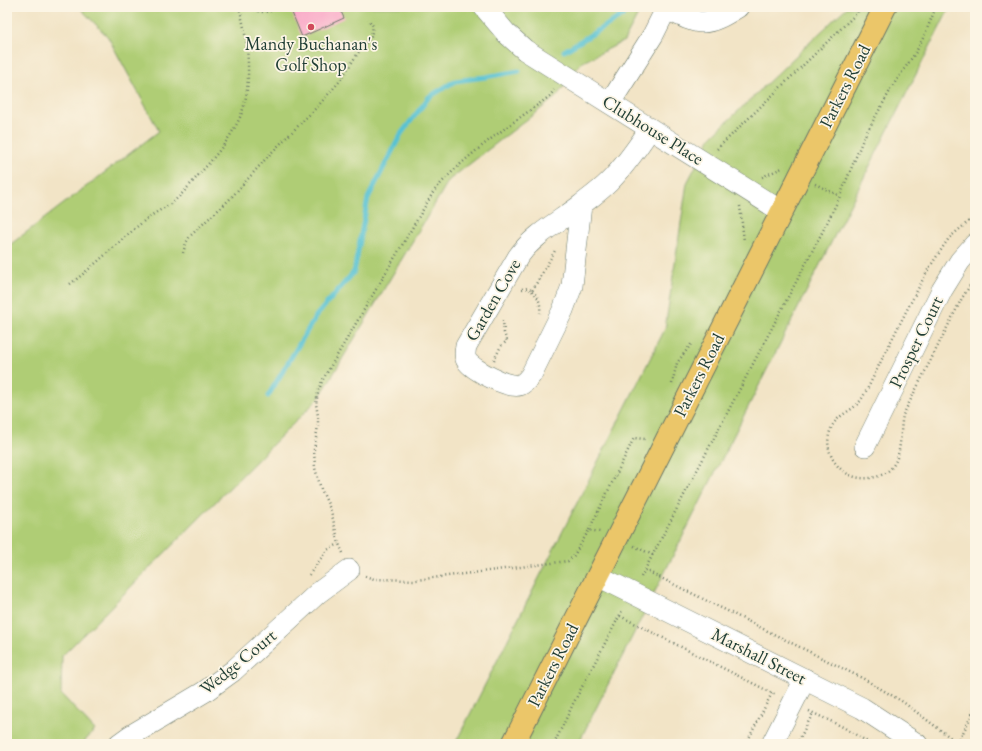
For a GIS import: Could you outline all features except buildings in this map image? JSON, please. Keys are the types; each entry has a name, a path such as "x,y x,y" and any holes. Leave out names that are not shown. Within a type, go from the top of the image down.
{"main road":[{"name":"Parkers Road","path":"513,744 885,7"}],"street":[{"name":"Clubhouse Place","path":"484,7 506,33 525,50 781,211"},
{"path":"610,103 653,35 667,8 695,21 703,22 746,9"},
{"name":"Garden Cove","path":"581,205 572,286 566,304 531,375 520,385 511,386 500,382 471,366 466,360 466,346 518,257 526,246 535,237 581,205 610,182 650,129"},
{"name":"Prosper Court","path":"865,446 942,290 960,261 975,244"},
{"name":"Wedge Court","path":"111,742 130,736 204,692 233,671 318,593 349,570"},
{"name":"Marshall Street","path":"598,576 862,708 917,744"},
{"path":"772,744 805,679"}],"path":[{"path":"70,284 145,220 171,203 214,157 230,135 243,108 247,87 244,25 239,7"},
{"path":"251,7 263,13 270,12 280,7"},
{"path":"746,9 761,7"},
{"path":"715,151 856,14 860,7"},
{"path":"554,744 840,196 864,137 894,84 916,52 936,7"},
{"path":"183,253 186,242 190,236 229,200 271,153 318,106 338,82 371,37 373,26 368,19"},
{"path":"566,75 550,96 469,156 454,169 434,191 322,381 316,404 318,426 314,449 315,468 321,489 331,511 339,544 349,570 374,579 416,580 568,561 573,557 589,530 634,438 645,439 648,434"},
{"path":"745,242 739,203 756,177 763,177 782,168 840,196"},
{"path":"670,389 677,363 696,339"},
{"path":"589,530 616,539 653,555"},
{"path":"307,577 327,550 339,544"},
{"path":"645,570 864,679 903,702 958,743 975,708"},
{"path":"620,616 772,692 791,705 813,713 843,727 871,744"},
{"path":"746,744 772,692"},
{"path":"797,744 813,713"},
{"path":"95,744 111,742"}],"green space":[{"path":"79,7 642,7 624,41 581,63 556,97 449,180 319,398 62,656 61,694 95,730 82,744 7,744 7,247 159,131 108,37"},
{"path":"847,7 950,7 578,744 455,744 665,329 687,183 711,137"}],"waterway":[{"path":"564,51 622,16 627,7"},
{"path":"268,396 316,316 354,272 368,198 401,134 429,97 455,81 519,71"}],"place":[{"name":"Mandy Buchanan's Golf Shop","path":"311,27"}]}
